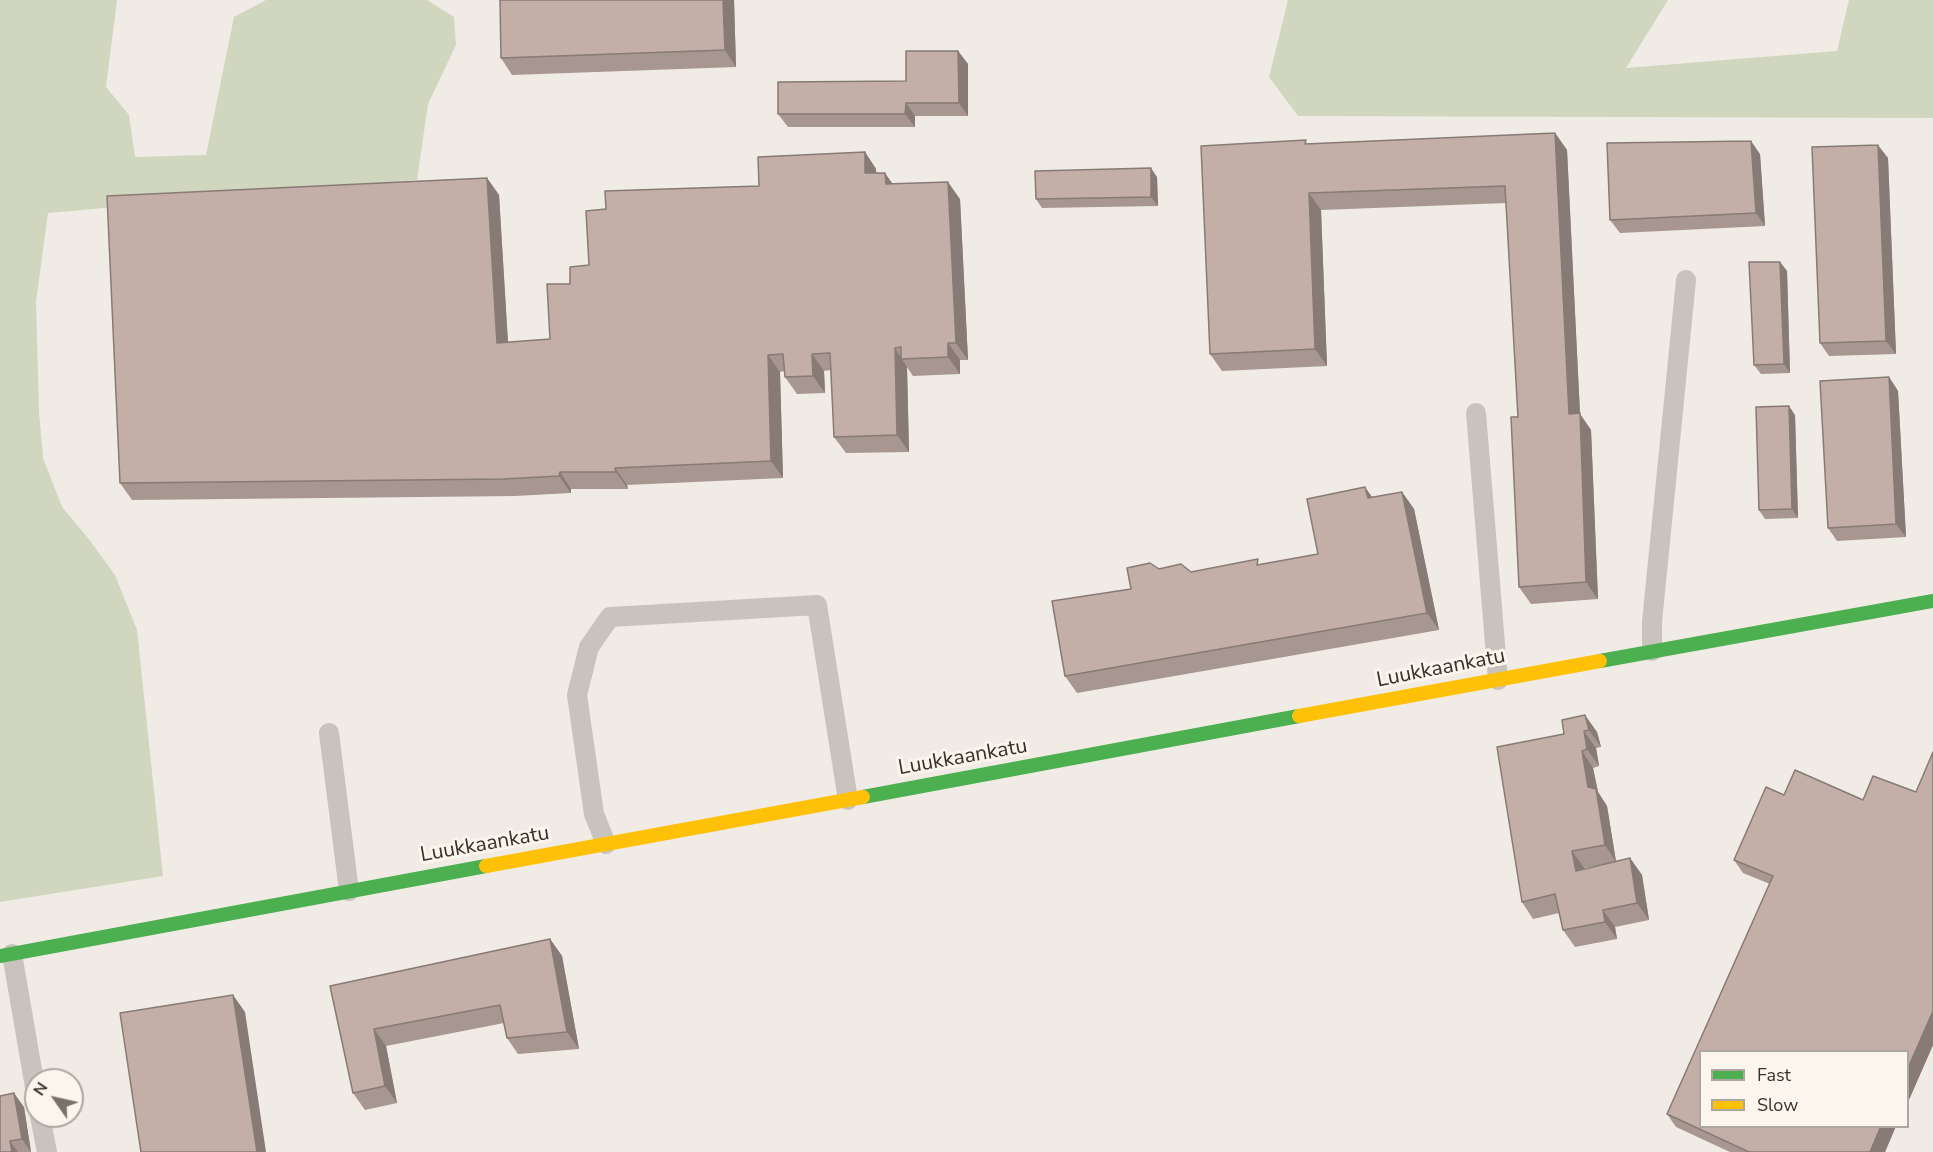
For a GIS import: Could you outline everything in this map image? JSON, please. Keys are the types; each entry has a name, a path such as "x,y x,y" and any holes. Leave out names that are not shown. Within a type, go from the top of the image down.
{"street":[{"name":"Luukkaankatu","path":"6,955 1852,614 1933,601"}],"lane":[{"path":"1652,651 1652,622 1686,280"},
{"path":"1476,413 1498,680"},
{"path":"606,844 594,814 577,695 589,647 610,617 817,605 848,800"},
{"path":"329,733 349,891"},
{"path":"6,955 31,1068"},
{"path":"42,1128 47,1152"}],"green space":[{"path":"0,0 117,0 106,87 129,115 135,157 206,155 234,17 266,0 427,0 454,17 456,45 428,104 417,180 48,213 36,302 39,412 43,458 62,507 115,575 137,630 163,876 0,902"},
{"path":"1288,0 1668,0 1626,68 1837,51 1849,0 1933,0 1933,118 1298,116 1269,77"}],"building":[{"path":"500,0 723,0 725,50 501,58"},
{"path":"906,51 958,51 959,103 906,103 905,114 778,114 778,82 906,81"},
{"path":"1555,133 1569,414 1580,413 1586,582 1519,587 1511,417 1518,417 1505,186 1309,193 1315,349 1210,354 1201,146 1306,140 1305,144"},
{"path":"1751,141 1756,213 1610,220 1607,143"},
{"path":"1878,145 1886,341 1820,343 1812,147"},
{"path":"865,152 865,173 885,173 886,184 948,182 956,343 948,343 948,357 901,359 901,347 895,348 897,435 834,437 830,353 812,354 813,376 785,377 783,354 768,355 771,461 615,468 616,472 560,472 559,476 503,479 120,483 107,196 487,178 497,343 550,339 547,284 570,284 570,267 589,265 586,211 606,209 605,191 759,186 758,157"},
{"path":"1151,168 1151,197 1036,199 1035,171"},
{"path":"1749,262 1780,262 1784,364 1754,365"},
{"path":"1889,377 1896,524 1828,528 1820,381"},
{"path":"1789,406 1792,509 1759,510 1756,407"},
{"path":"1365,487 1368,498 1402,492 1427,613 1065,676 1052,601 1131,589 1127,568 1150,563 1159,569 1181,564 1191,572 1258,559 1257,565 1318,554 1307,499"},
{"path":"1585,715 1589,730 1584,731 1587,749 1582,751 1588,787 1596,789 1605,845 1572,851 1576,871 1630,858 1637,903 1603,910 1605,922 1563,930 1555,894 1522,902 1497,747 1564,734 1562,720"},
{"path":"1933,752 1933,1011 1909,1066 1909,1050 1699,1050 1699,1128 1880,1128 1870,1152 1749,1152 1667,1114 1773,876 1734,860 1766,787 1784,795 1795,770 1863,800 1873,776 1916,792"},
{"path":"550,939 567,1032 507,1038 500,1005 374,1029 385,1086 353,1093 330,986"},
{"path":"233,995 257,1152 141,1152 120,1013"},
{"path":"14,1093 22,1139 10,1141 12,1152 0,1152 0,1096"}],"traffic: fast":[{"path":"1600,661 1933,601"},
{"path":"863,797 1299,716"},
{"path":"0,956 486,866"}],"traffic: slow":[{"path":"1299,716 1600,661"},
{"path":"486,866 863,797"}]}
